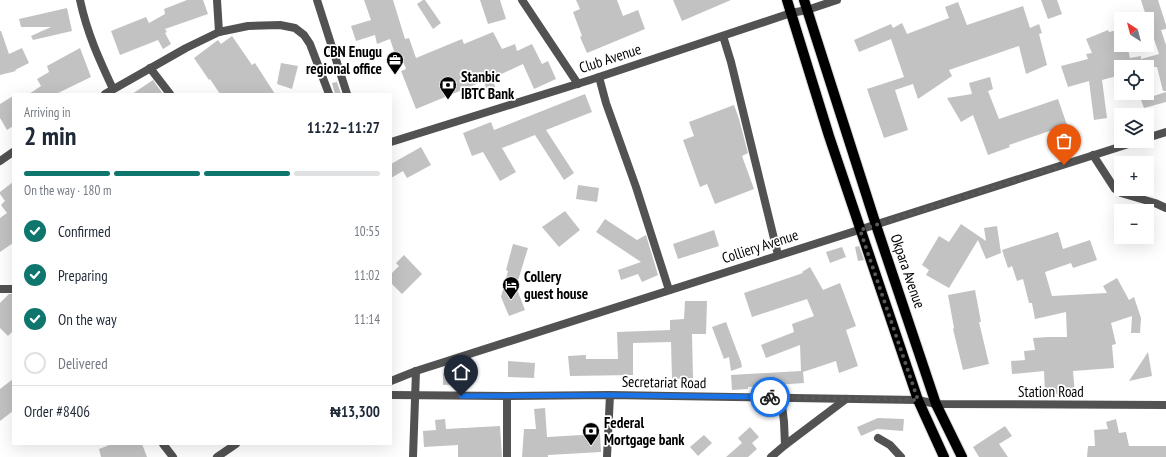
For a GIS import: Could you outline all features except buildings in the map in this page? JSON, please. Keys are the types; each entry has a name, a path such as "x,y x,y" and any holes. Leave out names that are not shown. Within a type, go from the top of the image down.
{"main road":[{"path":"786,0 860,230 918,400 944,457"},
{"name":"Okpara Avenue","path":"806,5 876,225 936,404 962,457"}],"street":[{"path":"80,0 84,22 113,89"},
{"path":"217,0 219,32"},
{"path":"317,0 348,93"},
{"path":"522,0 578,84"},
{"name":"Club Avenue","path":"392,142 578,84 791,13 806,5 837,0"},
{"path":"107,93 204,38 219,32 248,26 280,25 295,28 304,35 310,44 329,93"},
{"path":"723,36 778,255"},
{"path":"150,68 169,93"},
{"path":"599,77 606,103 636,187 669,290"},
{"path":"1154,136 1166,132"},
{"name":"Colliery Avenue","path":"392,381 669,290 1116,148"},
{"path":"0,160 12,153"},
{"path":"1093,155 1115,189 1121,193 1148,200 1166,208"},
{"path":"0,289 12,289"},
{"path":"413,457 416,372"},
{"name":"Secretariat Road","path":"392,395 781,397 918,400 936,404"},
{"path":"607,457 610,395"},
{"path":"506,457 507,396"},
{"path":"781,397 785,445"},
{"path":"772,457 785,445 846,399"},
{"name":"Station Road","path":"936,404 1166,405"},
{"path":"878,438 890,445 901,457"},
{"path":"164,445 173,457"},
{"path":"217,457 235,445"}],"way so far":[{"path":"770,397 918,400 860,230 1064,165"}],"place":[{"name":"CBN Enugu regional office","path":"395,75"},
{"name":"Stanbic IBTC Bank","path":"448,100"},
{"name":"Collery guest house","path":"511,300"},
{"name":"Federal Mortgage bank","path":"591,446"}],"route":[{"path":"461,396 610,395 770,397"}]}
